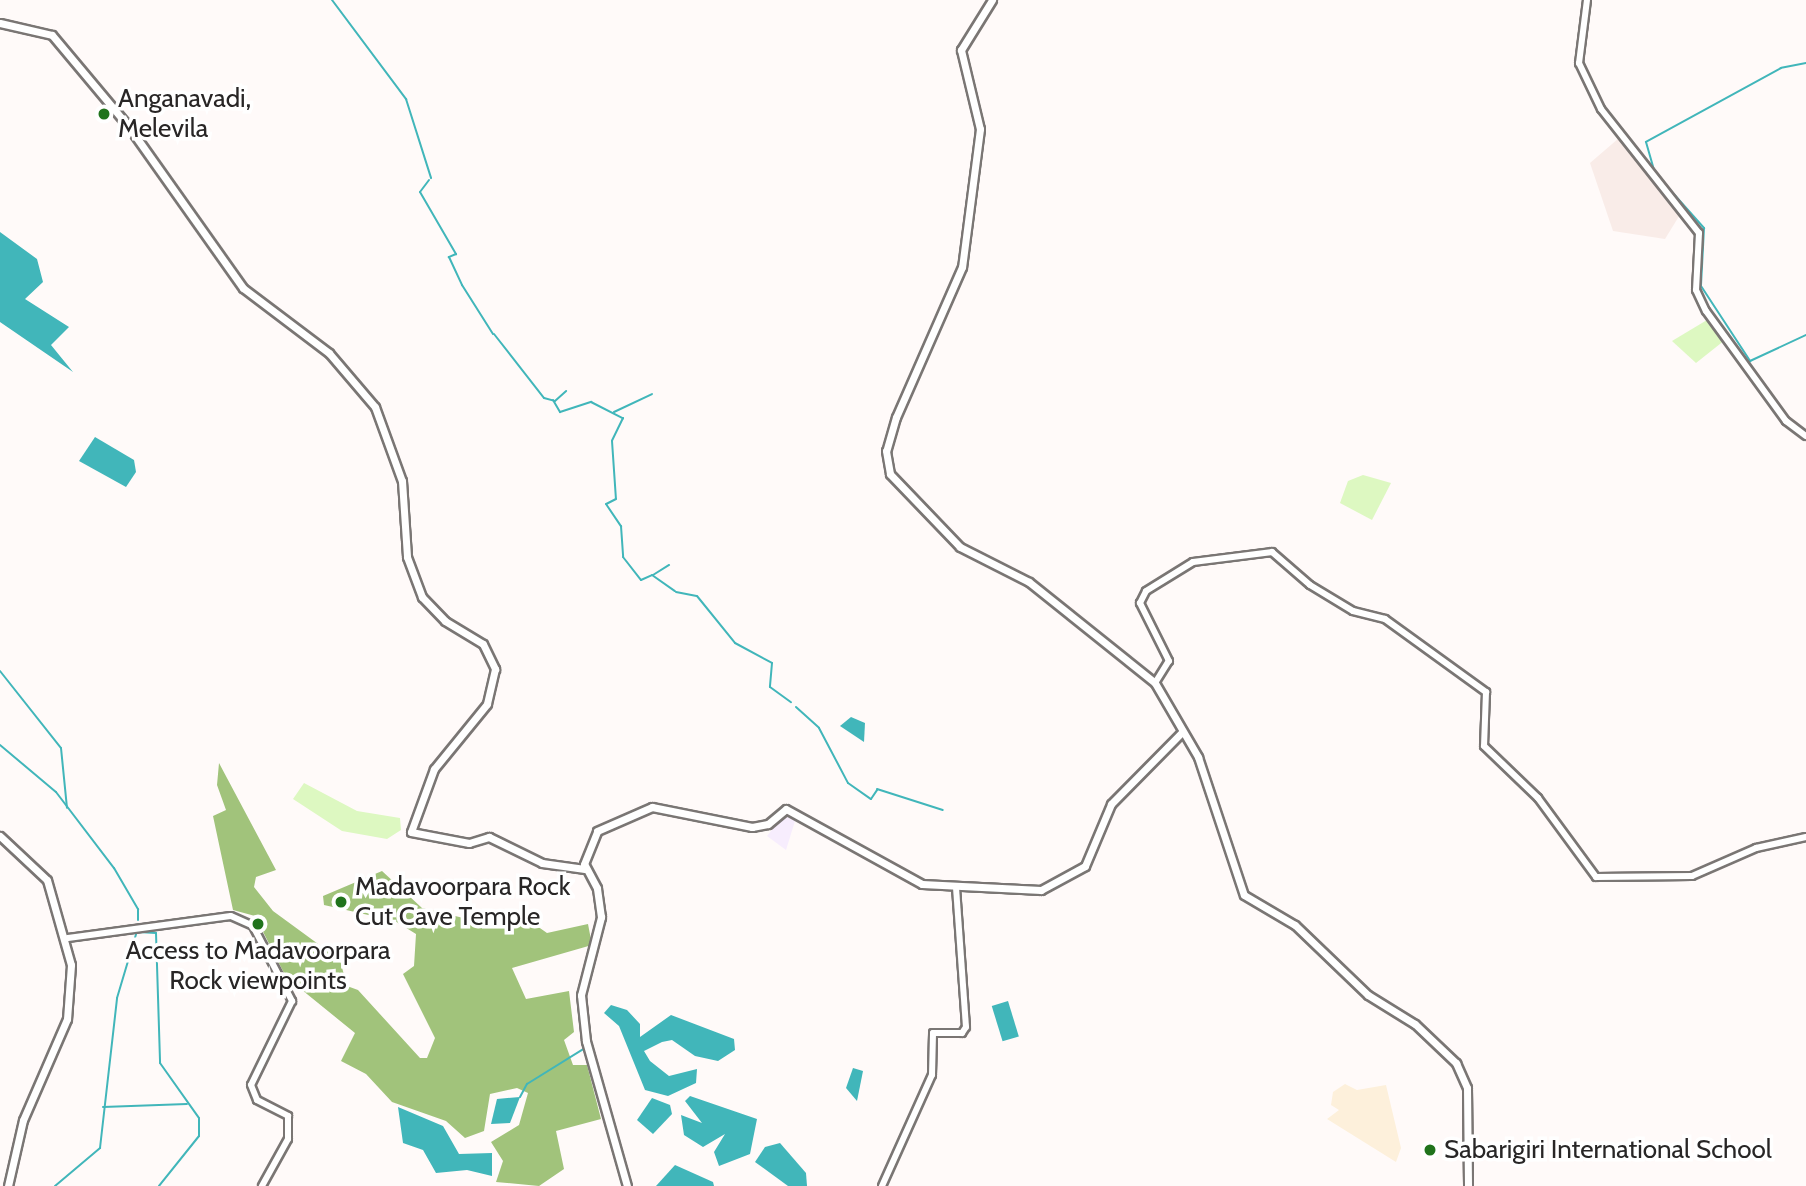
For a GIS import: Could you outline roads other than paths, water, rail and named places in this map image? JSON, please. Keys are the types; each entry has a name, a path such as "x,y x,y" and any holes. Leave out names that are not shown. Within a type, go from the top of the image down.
{"main road":[{"path":"992,0 961,50 979,129 962,267 896,417 887,460 905,495 944,535 1029,582 1156,683 1198,757 1244,895 1295,925 1368,995 1415,1024 1456,1063 1467,1088 1468,1186"},
{"path":"0,23 52,35 129,127 243,288 329,353 375,407 402,481 407,557 422,597 446,621 483,644 495,669 487,704 434,769 411,832 469,843 489,837 542,863 584,869 597,888 601,917 581,988 586,1041 628,1186"},
{"path":"584,869 597,831 645,809 671,807 752,827 768,824 786,809 878,865 922,884 956,888 1041,890 1067,881 1085,866 1111,804 1182,732"},
{"path":"0,836 47,880 68,938 67,1019 23,1120 8,1186"}],"street":[{"path":"1587,0 1579,62 1595,97 1659,187 1692,220 1699,233 1696,290 1787,421 1806,436"},
{"path":"1156,683 1169,661 1140,603 1146,591 1193,562 1272,552 1314,587 1353,611 1385,619 1486,692 1490,709 1480,727 1485,746 1538,798 1596,877 1692,876 1756,848 1806,837"},
{"path":"882,1186 932,1075 933,1033 962,1033 966,1027 956,888"},
{"path":"68,938 120,926 231,916 253,926 292,1001 251,1085 257,1100 288,1116 288,1139 262,1186"}],"water":[{"path":"0,232 37,259 43,282 25,299 69,327 51,345 73,372 0,322"},
{"path":"95,437 134,460 136,472 126,487 79,461"},
{"path":"851,717 865,723 864,742 840,726"},
{"path":"1008,1001 1019,1036 1003,1041 992,1006"},
{"path":"611,1005 627,1010 640,1024 640,1037 671,1015 734,1039 735,1050 718,1061 695,1056 672,1040 662,1042 644,1051 650,1061 669,1076 697,1069 696,1083 668,1096 645,1090 619,1026 604,1013"},
{"path":"853,1068 863,1071 857,1101 846,1088"},
{"path":"690,1096 757,1119 750,1154 719,1166 714,1152 725,1134 703,1147 684,1135 681,1115 702,1123 685,1101"},
{"path":"520,1097 510,1123 491,1124 497,1099"},
{"path":"652,1098 670,1105 672,1114 653,1134 637,1120"},
{"path":"398,1107 443,1126 459,1154 492,1153 492,1176 467,1170 436,1173 423,1150 403,1143"},
{"path":"780,1143 806,1173 807,1186 788,1186 755,1162 765,1147"},
{"path":"675,1165 713,1182 714,1186 656,1186"}],"waterway":[{"path":"332,0 406,99 431,178"},
{"path":"1806,63 1781,68 1646,142 1655,173 1704,228 1701,286 1750,361 1806,335"},
{"path":"429,180 420,192 456,254 449,257 462,285 493,334"},
{"path":"494,334 544,398 555,401 566,391"},
{"path":"614,412 652,394"},
{"path":"553,400 560,412 591,402 623,418 612,441 616,499 606,504 621,526 623,557 641,580 652,575 675,591"},
{"path":"653,575 669,565"},
{"path":"676,592 697,596 735,643 772,663 770,687 791,702"},
{"path":"0,671 61,748 67,808"},
{"path":"796,707 819,728 848,783 871,799 877,790"},
{"path":"0,745 56,792 114,868 138,909 138,920"},
{"path":"877,789 943,810"},
{"path":"55,1186 100,1148 117,998 137,931"},
{"path":"138,932 156,933 160,1063 199,1118 199,1136 159,1186"},
{"path":"520,1097 527,1084 585,1048"},
{"path":"103,1107 187,1104"}],"place":[{"name":"Anganavadi, Melevila","path":"104,114"},
{"name":"Madavoorpara Rock Cut Cave Temple","path":"341,902"},
{"name":"Access to Madavoorpara Rock viewpoints","path":"258,924"},
{"name":"Sabarigiri International School","path":"1430,1150"}]}
